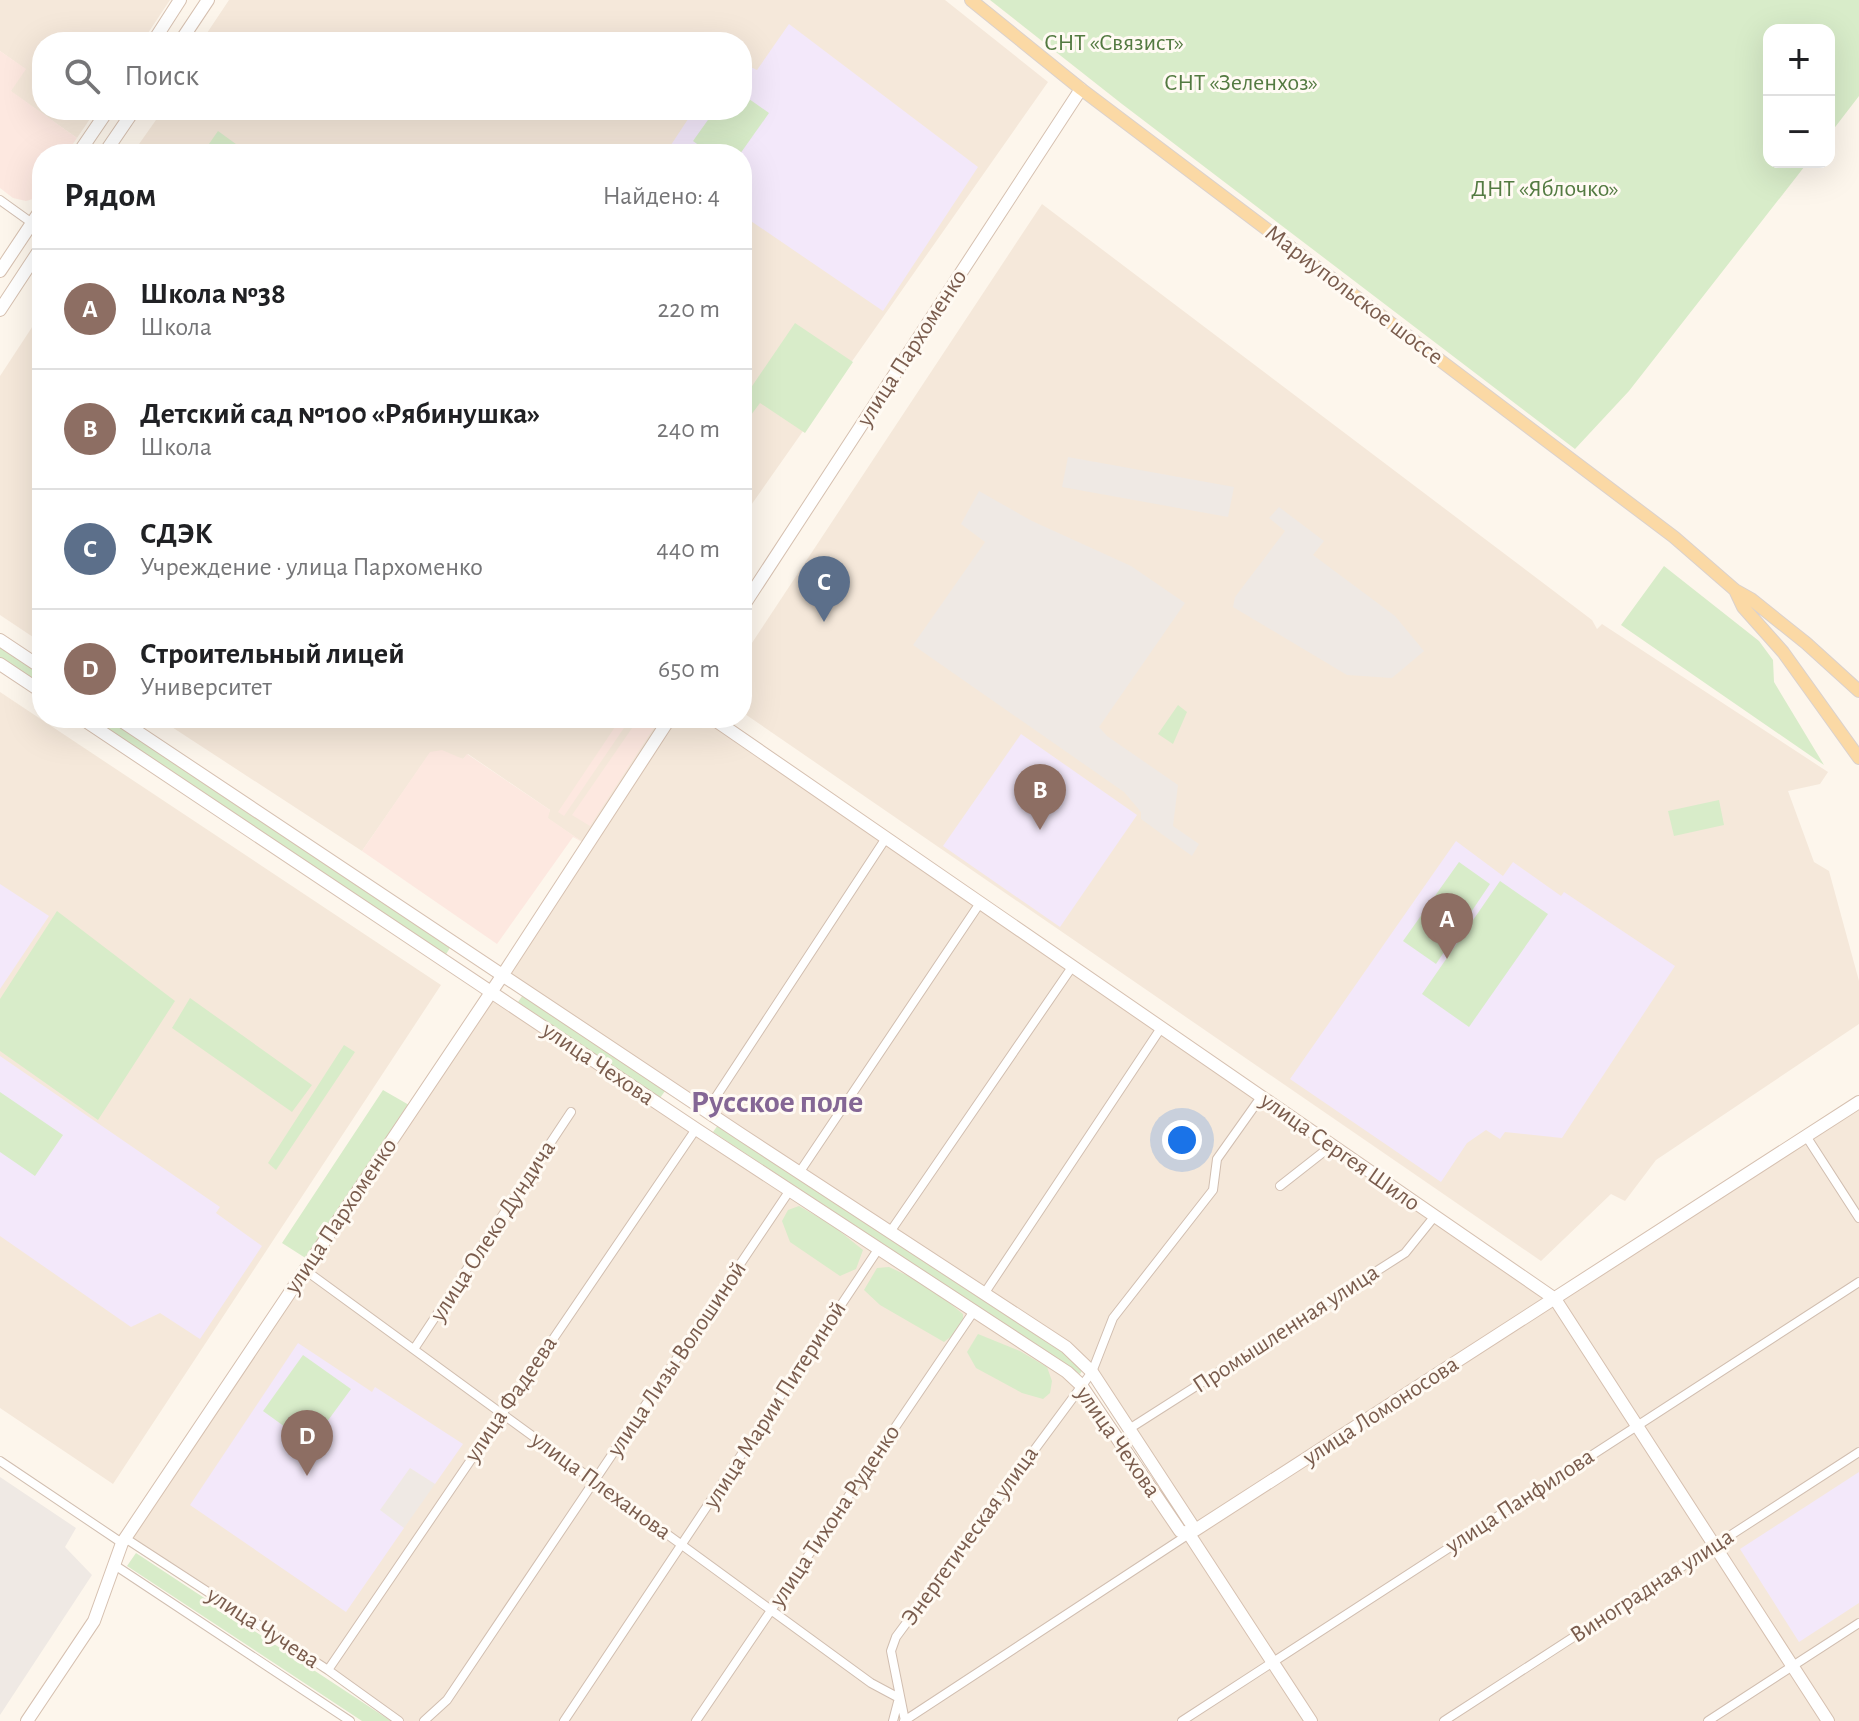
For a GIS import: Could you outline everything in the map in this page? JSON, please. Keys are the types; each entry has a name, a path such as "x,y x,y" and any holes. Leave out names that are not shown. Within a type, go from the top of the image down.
{"main road":[{"name":"Мариупольское шоссе","path":"971,0 1081,89 1674,537 1735,590 1806,643 1859,691"},
{"name":"Мариупольское шоссе","path":"1735,590 1743,607 1783,652 1859,758"}],"street":[{"path":"159,32 180,0"},
{"path":"186,32 203,2"},
{"name":"улица Пархоменко","path":"752,593 1081,89"},
{"path":"85,144 101,120"},
{"path":"111,144 127,120"},
{"path":"0,200 32,222"},
{"path":"0,271 32,232"},
{"path":"0,310 32,261"},
{"path":"0,640 32,661"},
{"path":"0,664 32,685"},
{"name":"улица Чехова","path":"96,728 696,1129 1067,1372 1081,1385 1180,1531 1189,1534 1311,1721"},
{"name":"улица Чехова","path":"132,728 706,1112 1066,1347 1092,1372 1192,1525 1189,1534"},
{"name":"улица Пархоменко","path":"27,1721 94,1621 124,1540 502,976 663,728"},
{"name":"улица Сергея Шило","path":"726,728 1555,1299 1828,1721"},
{"path":"696,1129 886,838"},
{"path":"799,1173 980,903"},
{"path":"890,1232 1072,967"},
{"path":"984,1294 1161,1028"},
{"path":"1092,1372 1113,1318 1213,1190 1217,1159 1261,1097"},
{"name":"улица Ломоносова","path":"904,1721 1859,1102"},
{"name":"улица Олеко Дундича","path":"414,1349 571,1112"},
{"name":"улица Фадеева","path":"328,1670 696,1129"},
{"path":"1806,1136 1859,1218"},
{"path":"1280,1186 1331,1146"},
{"name":"улица Лизы Волошиной","path":"424,1721 447,1700 790,1190"},
{"name":"Промышленная улица","path":"1129,1429 1405,1253 1434,1217"},
{"name":"улица Марии Питериной","path":"564,1721 879,1248"},
{"name":"улица Плеханова","path":"305,1270 871,1683 899,1698"},
{"name":"улица Панфилова","path":"1182,1721 1859,1282"},
{"name":"улица Тихона Руденко","path":"696,1721 974,1311"},
{"name":"Энергетическая улица","path":"904,1721 891,1651 896,1637 1092,1372"},
{"name":"Виноградная улица","path":"1444,1721 1859,1452"},
{"name":"улица Чучева","path":"0,1461 328,1670 399,1721"},
{"name":"улица Чучева","path":"113,1564 350,1721"},
{"path":"1708,1721 1859,1623"},
{"name":"Энергетическая улица","path":"893,1721 899,1698"}],"shaded area":[{"path":"0,0 170,0 149,32 32,32 32,106 10,91 25,69 0,51"},
{"path":"229,0 945,0 1048,82 752,504 752,144 139,144 156,120 752,120 752,32 208,32"},
{"path":"789,24 978,167 883,311 752,222 752,144 672,144 687,120 752,120 752,68 757,70"},
{"path":"0,51 26,69 11,91 32,106 32,120 52,120 77,138 73,144 32,144 32,199 13,198 0,188"},
{"path":"51,120 89,120 77,138"},
{"path":"1042,204 1592,620 1597,629 1602,624 1828,772 1820,784 1788,791 1814,862 1829,871 1859,981 1859,1024 1656,1160 1625,1201 1611,1194 1541,1261 752,719 752,643"},
{"path":"32,327 32,636 0,615 0,376"},
{"path":"1068,457 1234,487 1228,517 1062,487"},
{"path":"979,491 1032,521 1131,566 1185,603 1099,727 1107,736 1178,785 1173,826 1199,844 1192,856 1141,819 1141,812 1124,792 913,645 985,542 961,524"},
{"path":"1279,507 1324,541 1313,555 1395,616 1424,651 1392,678 1347,675 1233,607 1235,597 1285,531 1269,518"},
{"path":"0,692 32,713 32,728 54,728 441,985 113,1484 0,1408"},
{"path":"173,728 661,728 584,843 547,818 550,810 468,754 463,759 430,753 362,851"},
{"path":"614,728 624,728 564,816 558,812"},
{"path":"632,728 654,728 590,826 572,815"},
{"path":"664,728 726,728 1554,1299 1859,1102 1859,1721 399,1721 125,1538 491,992 1067,1372 1180,1531 1192,1524 1092,1372 506,971"},
{"path":"1021,734 1137,815 1060,927 943,846"},
{"path":"442,750 463,759 467,754 550,810 548,818 584,843 573,837 497,944 362,851 430,752"},
{"path":"1456,841 1503,876 1513,862 1561,896 1564,892 1675,966 1562,1138 1505,1132 1500,1139 1486,1130 1467,1143 1441,1182 1290,1079"},
{"path":"0,884 49,916 0,989"},
{"path":"0,1056 220,1207 216,1213 262,1246 200,1339 160,1313 131,1327 0,1236"},
{"path":"298,1343 372,1392 375,1387 463,1444 435,1484 410,1468 380,1510 404,1528 346,1612 190,1505"},
{"path":"410,1468 435,1484 404,1528 379,1511"},
{"path":"1859,1472 1859,1603 1799,1642 1740,1549"},
{"path":"0,1477 76,1528 65,1547 92,1575 0,1715"}],"green space":[{"name":"ДНТ «Яблочко»","path":"990,0 1859,0 1859,96 1835,127 1835,24 1763,24 1763,168 1803,168 1629,391 1575,449"},
{"path":"752,101 769,113 747,144 697,144 693,141 708,120 752,120"},
{"path":"218,131 236,144 209,144"},
{"path":"795,323 853,362 805,433 760,403 752,414 752,386"},
{"path":"1664,566 1759,641 1773,660 1774,682 1824,765 1621,625"},
{"path":"0,646 32,667 32,680 0,659"},
{"path":"1178,705 1187,712 1173,744 1158,734"},
{"path":"103,728 123,728 451,946 445,956"},
{"path":"1719,800 1724,825 1674,836 1668,811"},
{"path":"1459,862 1490,884 1436,964 1403,941"},
{"path":"1500,881 1548,914 1469,1027 1422,994"},
{"path":"57,911 175,1001 98,1120 0,1051 0,999"},
{"path":"523,995 665,1091 660,1098 518,1002"},
{"path":"190,998 312,1085 292,1112 172,1028"},
{"path":"344,1045 355,1052 276,1170 268,1163"},
{"path":"383,1090 409,1105 307,1259 282,1243"},
{"path":"0,1092 63,1135 35,1176 0,1152"},
{"path":"718,1125 1064,1352 1082,1371 1080,1374 713,1132"},
{"path":"799,1206 832,1225 863,1250 856,1269 840,1276 790,1242 782,1221 788,1210"},
{"path":"889,1267 926,1284 963,1314 963,1327 944,1342 880,1305 864,1290 877,1268"},
{"path":"978,1334 1020,1351 1047,1367 1052,1381 1050,1393 1043,1399 1022,1393 976,1368 967,1352"},
{"path":"303,1355 351,1389 310,1445 263,1411"},
{"path":"136,1553 391,1721 362,1721 127,1566"}],"place":[{"name":"СДЭК","path":"824,622"},
{"name":"Детский сад №100 «Рябинушка»","path":"1040,830"},
{"name":"Школа №38","path":"1447,959"},
{"name":"Строительный лицей","path":"307,1476"}],"district":[{"name":"Русское поле","path":"777,1102"}],"park label":[{"name":"СНТ «Связист»","path":"1114,43"},
{"name":"СНТ «Зеленхоз»","path":"1241,83"}]}
